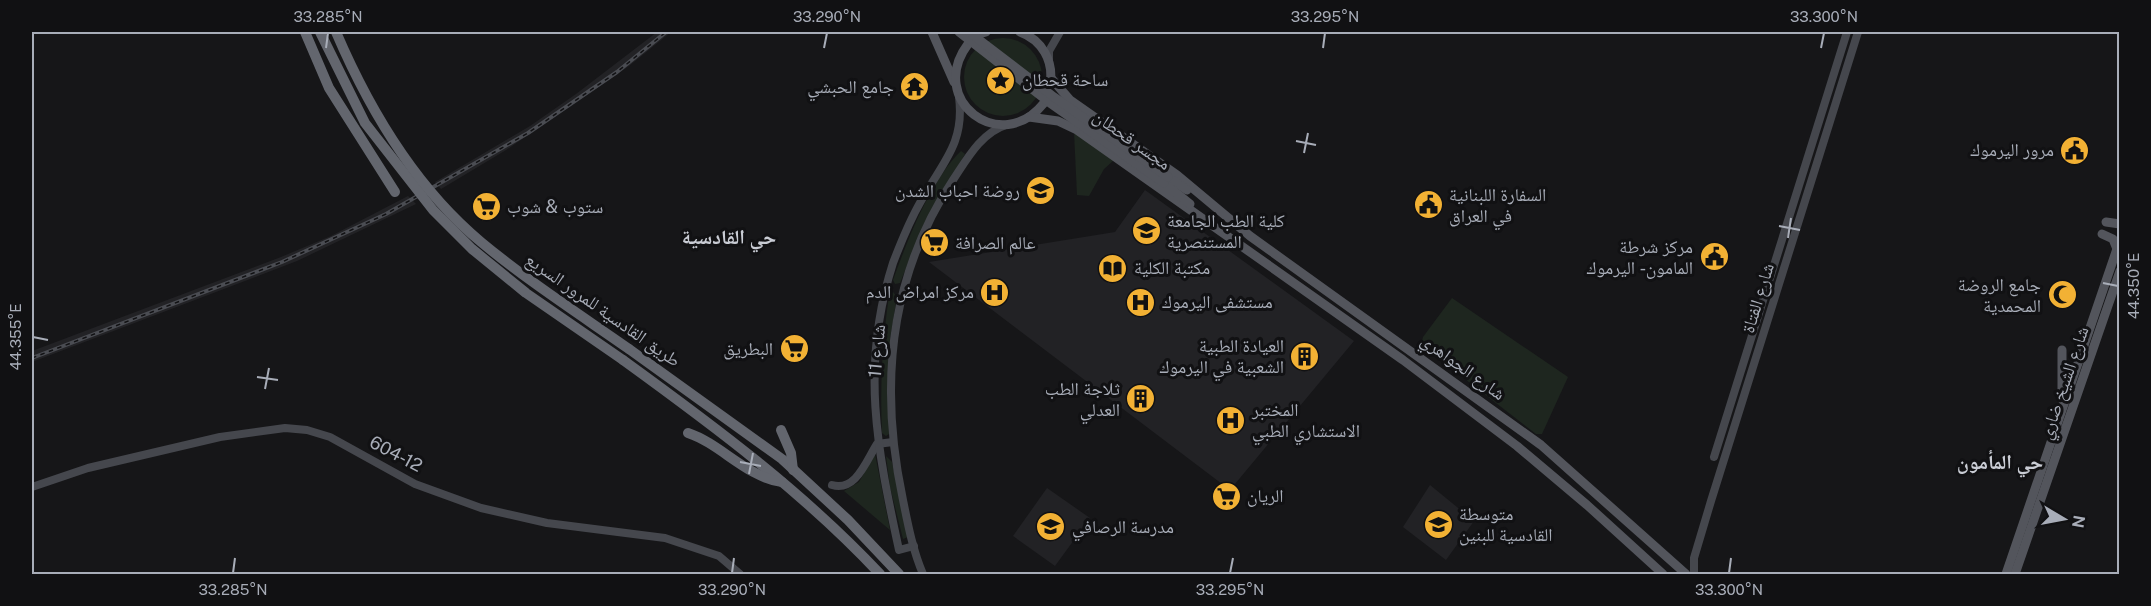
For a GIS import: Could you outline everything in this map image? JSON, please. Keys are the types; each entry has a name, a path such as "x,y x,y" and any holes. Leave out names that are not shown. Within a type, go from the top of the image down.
{"highway":[{"path":"305,32 329,88 395,192"},
{"name":"طريق القادسية للمرور السريع","path":"320,32 365,123 433,210 472,249 526,293 713,425 834,526 880,574"},
{"name":"طريق القادسية للمرور السريع","path":"336,32 377,116 395,143 419,176 479,240 532,282 720,413 793,470 848,520 899,574"},
{"path":"781,430 791,453 793,470"},
{"path":"688,433 716,445 758,475 783,482"}],"main road":[{"path":"932,32 959,98 978,118 1006,125 1029,117 1047,118 1069,125 1197,213"},
{"name":"مجسر قحطان","path":"959,32 1067,116 1166,180 1207,202"},
{"name":"مجسر قحطان","path":"978,32 1063,103 1166,180 1197,213"},
{"path":"1020,32 1040,45 1049,62 1050,89"},
{"path":"956,87 956,64 968,44"},
{"path":"1051,78 1070,100 1177,175 1207,202"},
{"path":"1029,117 1044,103"},
{"name":"شارع الجواهري","path":"1207,202 1541,445 1686,574"},
{"name":"شارع الجواهري","path":"1197,213 1517,446 1663,574"},
{"path":"2106,222 2120,224"},
{"path":"2102,234 2118,245"},
{"name":"شارع الشيخ ضاري","path":"2006,574 2118,245"},
{"name":"شارع الشيخ ضاري","path":"2015,574 2120,271"},
{"path":"2060,414 2062,350"}],"street":[{"path":"1049,62 1049,51 1060,32"},
{"name":"شارع الفتاة","path":"1714,457 1847,32"},
{"name":"شارع الفتاة","path":"1694,574 1694,558 1711,501 1858,32"},
{"name":"شارع 11","path":"914,546 899,550 877,444 873,406 878,327 886,287 914,213 955,147 960,126 959,98"},
{"name":"شارع 11","path":"923,574 914,546 893,442 890,374 893,337 903,291 928,223 946,190 977,146 986,136 1006,125"},
{"path":"1780,245 1790,248"},
{"path":"886,287 903,291"},
{"name":"604-12","path":"32,487 88,468 220,437 285,429 307,430 330,437 415,484 481,508 547,523 665,538 719,556 740,574"},
{"path":"832,485 842,486 852,482 877,444 893,442"}],"shaded area":[{"path":"657,32 671,32 629,66 506,150 441,189 435,182 530,126"},
{"path":"1003,38 1018,41 1031,49 1039,62 1042,77 1039,92 1031,105 1018,113 1003,116 988,113 975,105 967,92 964,77 967,62 975,49 988,41"},
{"path":"1074,132 1114,160 1104,169 1089,196 1077,195"},
{"path":"961,151 965,154 924,224 900,283 895,284 893,280 921,211 939,178"},
{"name":"مستشفى اليرموك","path":"1145,190 1354,341 1230,490 929,262 1115,232"},
{"path":"408,196 416,204 297,261 32,362 32,351 281,257 331,236"},
{"path":"893,292 897,297 890,339 889,434 886,436 882,433 882,364 889,296"},
{"path":"1452,298 1568,377 1542,434 1536,434 1421,345 1423,337"},
{"path":"875,454 890,530 844,491 859,482"},
{"path":"886,456 892,462 908,537 903,539 890,487"},
{"name":"متوسطة القادسية للبنين","path":"1430,485 1474,521 1446,560 1403,527"},
{"name":"مدرسة الرصافي","path":"1047,488 1090,518 1055,566 1013,536"}],"railway":[{"path":"32,358 282,262 386,214 528,133 617,72 666,32"}],"place":[{"name":"ساحة قحطان","path":"1001,80"},
{"name":"جامع الحبشي","path":"915,87"},
{"name":"مرور اليرموك","path":"2075,150"},
{"name":"روضة احباب الشدن","path":"1041,191"},
{"name":"السفارة اللبنانية في العراق","path":"1428,205"},
{"name":"ستوب & شوب","path":"486,207"},
{"name":"كلية الطب الجامعة المستنصرية","path":"1146,231"},
{"name":"عالم الصرافة","path":"934,243"},
{"name":"مركز شرطة المامون - اليرموك","path":"1714,257"},
{"name":"مكتبة الكلية","path":"1113,268"},
{"name":"مركز امراض الدم","path":"995,292"},
{"name":"جامع الروضة المحمدية","path":"2062,295"},
{"name":"مستشفى اليرموك","path":"1141,302"},
{"name":"البطريق","path":"794,349"},
{"name":"العيادة الطبية الشعبية في اليرموك","path":"1305,356"},
{"name":"ثلاجة الطب العدلي","path":"1141,399"},
{"name":"المختبر الاستشاري الطبي","path":"1231,420"},
{"name":"الريان","path":"1226,496"},
{"name":"متوسطة القادسية للبنين","path":"1438,524"},
{"name":"مدرسة الرصافي","path":"1051,527"}],"district":[{"name":"حي القادسية","path":"729,237"},
{"name":"حي المأمون","path":"2000,462"}]}
